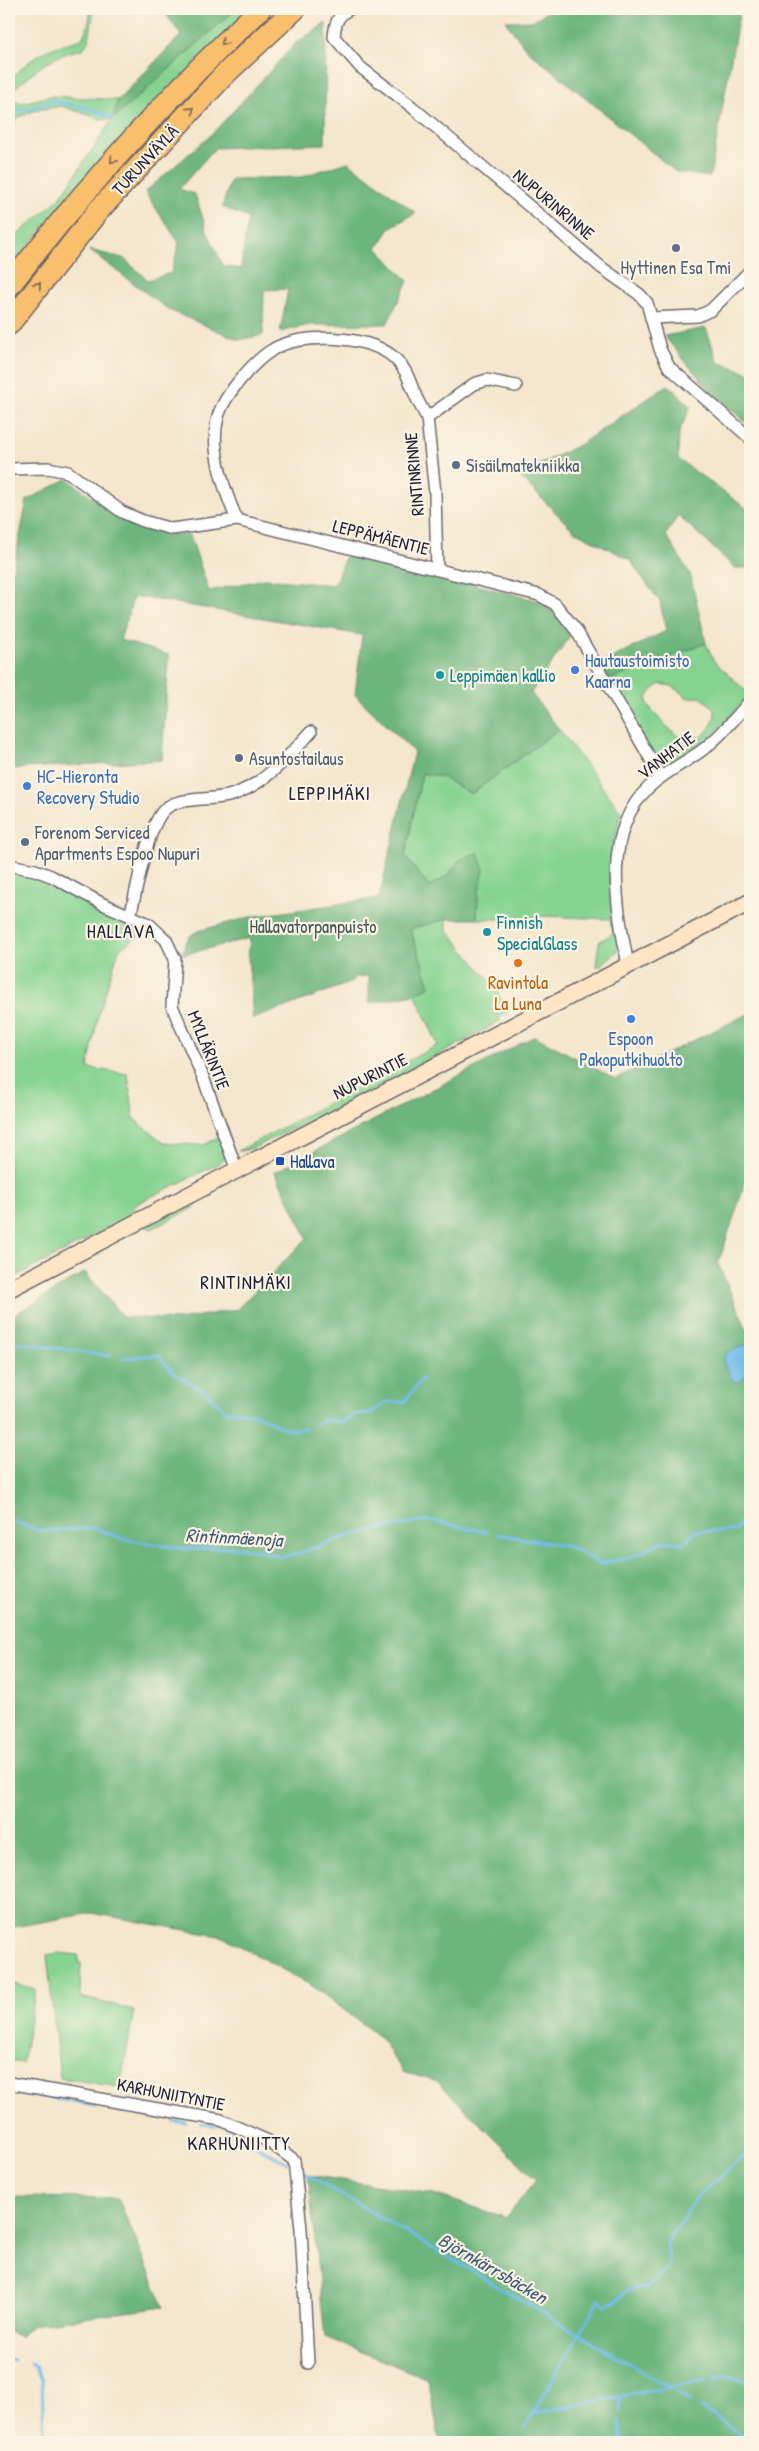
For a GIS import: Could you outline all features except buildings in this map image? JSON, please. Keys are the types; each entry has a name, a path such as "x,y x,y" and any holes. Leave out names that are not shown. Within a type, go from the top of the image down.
{"highway":[{"name":"TURUNVÄYLÄ","path":"9,286 79,198 144,125 260,9"},
{"name":"TURUNVÄYLÄ","path":"9,324 98,211 225,74 295,9"}],"main road":[{"name":"NUPURINTIE","path":"9,1288 236,1168 750,902"}],"street":[{"name":"NUPURINRINNE","path":"350,9 342,13 335,24 334,37 360,67 411,106 602,268 639,294 646,302 660,349 670,367 750,438"},
{"path":"651,318 698,316 711,310 750,271"},
{"path":"237,520 221,480 216,433 218,417 233,390 273,350 292,342 312,339 365,342 384,350 402,366 410,378 418,401 427,418"},
{"name":"RINTINRINNE","path":"437,568 436,493 427,418 474,384 487,380 516,386"},
{"name":"LEPPÄMÄENTIE","path":"9,469 48,468 68,472 122,512 143,521 172,529 237,520 539,594 555,604 576,630 662,777"},
{"name":"VANHATIE","path":"628,965 619,918 618,853 623,828 629,814 637,801 662,777 707,746 724,731 750,701"},
{"path":"130,916 151,837 165,809 180,802 215,799 244,790 263,779 285,761 311,732"},
{"name":"MYLLÄRINTIE","path":"9,865 21,866 51,876 154,927 166,940 172,949 175,959 172,1006 203,1077 236,1168"},
{"name":"KARHUNIITYNTIE","path":"9,2083 222,2120 268,2141 294,2160 308,2363"}],"green space":[{"path":"91,9 94,9 89,40 83,49 51,60 9,94 9,81 34,58 50,49 82,39 88,25"},
{"path":"162,9 236,9 112,120 118,100 181,35"},
{"path":"236,9 249,9 94,169 36,236 9,271 9,249 15,237 59,199 112,120 100,119 61,106 33,111 17,118 10,130 9,98 22,103 51,96 118,100 113,119"},
{"path":"552,9 740,9 710,177 676,172 526,49 505,21 532,21"},
{"path":"326,23 325,144 215,148 179,189 195,194 207,231 223,266 241,269 248,218 222,207 231,179 301,177 348,162 416,213 391,227 377,248 408,281 387,324 310,325 280,332 288,289 264,290 263,335 239,340 169,310 89,250 123,258 148,280 171,273 179,243 145,192 212,134 296,43"},
{"path":"706,328 718,362 750,373 750,426 711,392 664,336"},
{"path":"668,385 691,406 679,432 678,459 750,511 750,568 735,568 678,515 666,535 690,574 706,643 609,680 600,664 666,631 660,602 629,559 574,531 518,475 579,445"},
{"name":"Hallavatorpanpuisto","path":"67,479 110,509 139,524 172,534 190,535 209,591 264,579 334,585 347,552 539,601 556,613 570,636 531,693 559,729 471,794 442,777 422,773 405,856 429,887 449,875 459,860 478,852 484,870 478,894 477,919 447,919 410,929 430,986 415,994 369,1003 369,976 355,977 352,982 253,1019 248,956 250,938 182,955 187,940 198,931 250,917 379,898 414,752 355,695 362,635 134,596 120,640 169,655 162,760 9,769 9,571 13,570 27,500"},
{"path":"706,643 714,661 749,694 721,727 700,747 689,756 664,769 659,767 609,680","holes":["660,684 672,686 688,698 700,697 713,708 715,713 709,729 691,745 681,739 667,726 653,712 647,702 649,694"]},
{"path":"559,729 621,812 615,846 614,880 621,948 600,966 596,966 599,942 613,933 610,919 546,916 526,919 477,919 478,894 484,870 459,860 449,875 429,887 405,856 422,773 442,777 471,794"},
{"path":"9,869 34,873 145,926 142,934 119,949 98,1016 88,1068 128,1074 134,1119 164,1143 204,1145 221,1136 226,1156 220,1163 134,1205 136,1214 9,1280"},
{"path":"447,919 447,930 496,988 506,1013 499,1016 500,1021 336,1109 254,1148 238,1151 438,1045 415,994 430,986 410,928"},
{"path":"750,1013 750,1169 718,1264 750,1336 750,2442 440,2442 428,2379 325,2337 308,2175 434,2194 506,2218 536,2180 438,2082 403,2072 382,2039 314,1987 224,1937 91,1913 9,1928 9,1318 85,1272 123,1317 179,1320 237,1309 307,1238 275,1172 535,1036 615,1079"},
{"path":"195,1201 196,1207 151,1229 147,1227 147,1225"},
{"path":"59,1953 78,1955 78,1962 81,1963 80,1997 134,2010 120,2087 60,2078 47,1955"},
{"path":"9,1983 36,1989 22,2063 9,2060"},
{"path":"9,2197 118,2198 164,2307 32,2325 21,2337 9,2332"}],"water":[{"path":"750,1343 750,1360 746,1375 738,1382 733,1381 723,1361 726,1353"}],"waterway":[{"path":"9,110 26,110 54,101 90,109 113,118"},
{"path":"9,1341 110,1356"},
{"path":"123,1358 158,1355 175,1374 206,1392 225,1411 252,1413 286,1429 304,1428"},
{"path":"315,1424 326,1420 343,1422 356,1414 371,1413 387,1402 404,1402 422,1379"},
{"name":"Rintinmäenoja","path":"498,1534 571,1547 600,1564 632,1557 661,1542 667,1541 684,1544 694,1531 735,1531 741,1521 750,1514"},
{"name":"Rintinmäenoja","path":"9,1520 40,1531 95,1528 123,1539 186,1549 236,1547 261,1551 280,1557 300,1553 354,1534 428,1520 487,1532"},
{"name":"Björnkärrsbäcken","path":"9,2090 95,2106"},
{"name":"Björnkärrsbäcken","path":"111,2109 158,2118"},
{"name":"Björnkärrsbäcken","path":"174,2121 186,2123"},
{"name":"Björnkärrsbäcken","path":"202,2124 217,2126"},
{"name":"Björnkärrsbäcken","path":"228,2131 287,2163"},
{"path":"525,2428 599,2299 606,2306 618,2300 627,2290 646,2288 664,2272 669,2263 667,2245 672,2232 684,2218 694,2200 750,2150"},
{"name":"Björnkärrsbäcken","path":"303,2172 669,2387"},
{"path":"9,2359 14,2360"},
{"path":"30,2363 35,2366 42,2379 44,2442"},
{"path":"714,2379 728,2376 750,2383"},
{"path":"534,2413 706,2380"},
{"name":"Björnkärrsbäcken","path":"676,2392 690,2401"},
{"path":"620,2397 620,2411"},
{"name":"Björnkärrsbäcken","path":"701,2408 750,2439"},
{"path":"620,2421 621,2442"}],"place":[{"name":"Hyttinen Esa Tmi","path":"676,248"},
{"name":"Sisäilmatekniikka","path":"456,465"},
{"name":"Hautaustoimisto Kaarna","path":"575,670"},
{"name":"Leppimäen kallio","path":"440,675"},
{"name":"Asuntostailaus","path":"239,758"},
{"name":"HC-Hieronta Recovery Studio","path":"27,786"},
{"name":"Forenom Serviced Apartments Espoo Nupuri","path":"25,842"},
{"name":"Finnish SpecialGlass","path":"487,932"},
{"name":"Ravintola La Luna","path":"518,963"},
{"name":"Espoon Pakoputkihuolto","path":"631,1019"},
{"name":"Hallava","path":"280,1161"}],"district":[{"name":"LEPPIMÄKI","path":"330,793"},
{"name":"HALLAVA","path":"121,931"},
{"name":"RINTINMÄKI","path":"246,1282"},
{"name":"KARHUNIITTY","path":"239,2143"}]}
